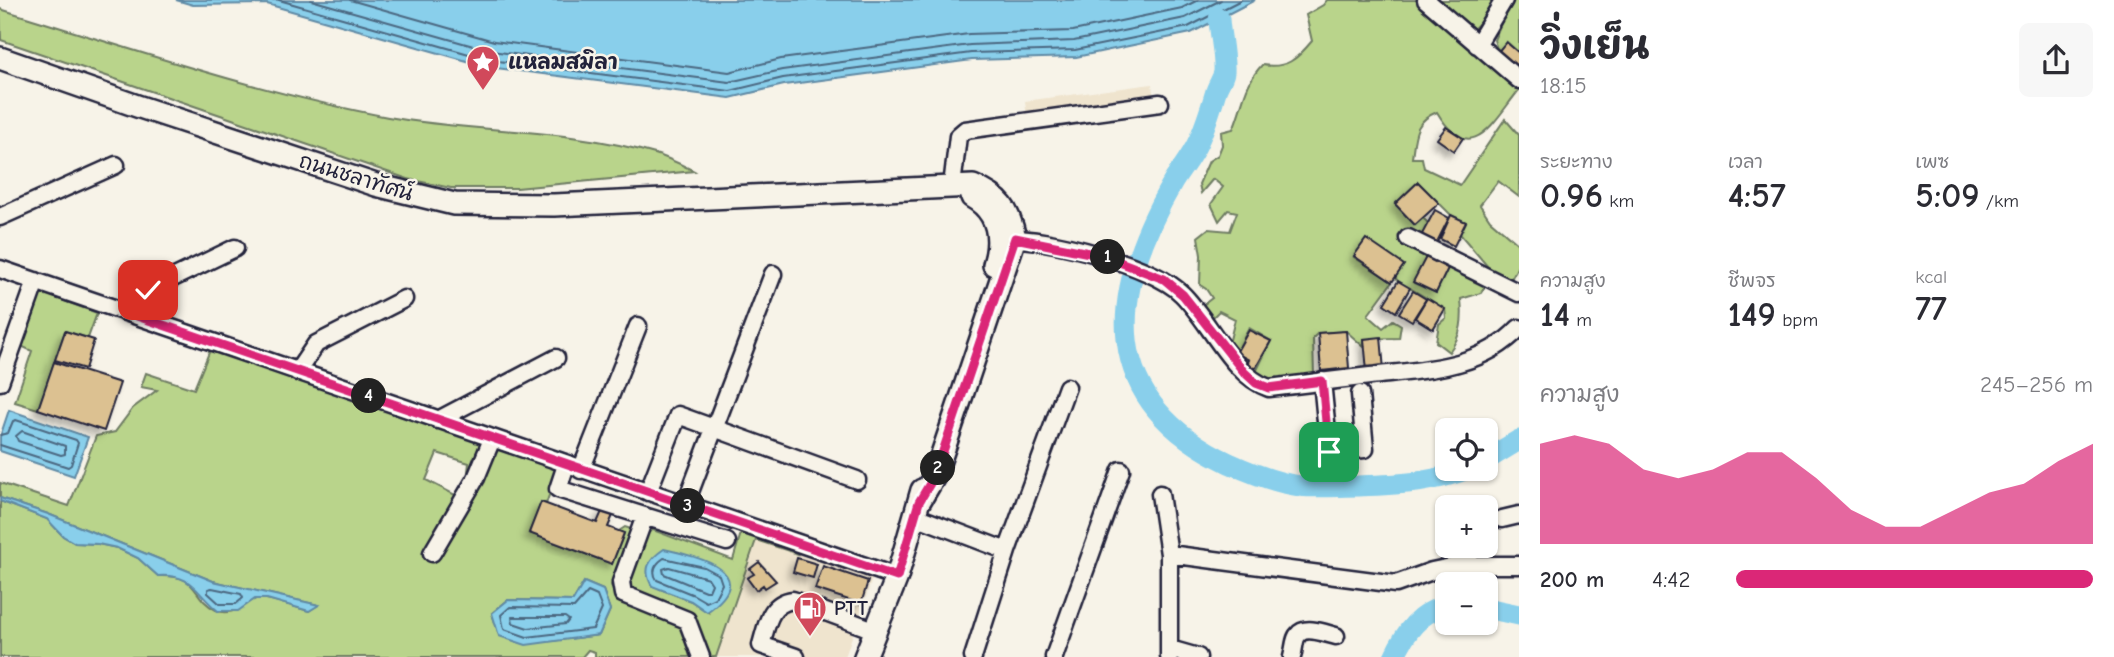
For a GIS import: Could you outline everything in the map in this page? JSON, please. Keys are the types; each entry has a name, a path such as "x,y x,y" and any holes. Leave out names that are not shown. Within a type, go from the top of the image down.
{"main road":[{"name":"ถนนชลาทัศน์","path":"0,58 376,185 454,204 554,205 973,186 993,194 1005,209 1007,238"},
{"name":"ถนนชลาทัศน์","path":"729,198 974,197 986,206 1007,238"},
{"path":"865,657 897,577 917,509 935,475 1007,238"}],"street":[{"path":"1426,0 1519,80"},
{"path":"1477,45 1504,0"},
{"path":"952,186 958,136 965,130 1160,103"},
{"path":"0,217 116,165"},
{"path":"1007,238 1104,256 1164,279 1183,295 1244,372 1256,383 1269,388 1445,367 1480,355 1507,341 1519,328"},
{"path":"1408,239 1519,293"},
{"path":"137,316 148,290 235,248"},
{"path":"0,269 897,577"},
{"path":"685,505 773,274"},
{"path":"0,382 36,281"},
{"path":"297,372 316,344 404,299"},
{"path":"638,326 573,467 558,489 727,542"},
{"path":"439,420 556,358"},
{"path":"1322,381 1329,452 1365,449 1360,394"},
{"path":"973,657 1007,551 1067,387"},
{"path":"648,492 678,415 857,480"},
{"path":"432,553 476,478 492,439"},
{"path":"1054,657 1121,470"},
{"path":"1160,494 1169,554 1169,653 1183,651 1198,657"},
{"path":"917,509 1007,551"},
{"path":"645,516 621,582 622,594 687,620 701,657"},
{"path":"1502,519 1519,516"},
{"path":"1169,554 1396,584 1432,571 1460,565 1519,565"},
{"path":"796,657 761,645 772,611 785,601 793,600 874,630"},
{"path":"1292,657 1297,636 1301,632 1314,631 1336,636"}],"shaded area":[{"path":"1152,84 1154,101 1027,119 1025,101"},
{"path":"756,540 872,579 845,657 716,657"}],"green space":[{"path":"1327,0 1421,0 1519,84 1519,90 1491,126 1471,139 1460,137 1449,129 1437,112 1429,116 1417,130 1412,158 1422,158 1424,168 1460,185 1505,119 1519,135 1519,197 1498,181 1480,205 1490,220 1519,245 1519,264 1510,281 1488,267 1460,234 1465,222 1451,215 1418,182 1395,204 1415,225 1423,218 1428,223 1428,253 1414,283 1436,293 1450,264 1488,281 1481,293 1461,299 1461,327 1449,352 1436,342 1439,324 1446,318 1445,309 1398,281 1366,240 1354,257 1392,282 1368,315 1383,328 1393,320 1401,325 1399,338 1364,339 1364,347 1346,331 1318,333 1313,338 1314,375 1271,380 1255,374 1271,341 1249,328 1236,353 1229,344 1235,319 1219,311 1211,319 1203,305 1212,298 1200,285 1201,255 1198,237 1208,229 1230,231 1237,212 1228,210 1219,221 1211,204 1223,187 1213,179 1201,193 1199,184 1209,161 1218,155 1222,145 1221,132 1233,129 1256,72 1262,65 1285,64 1301,53 1312,41 1306,15"},
{"path":"1434,0 1499,0 1493,10 1470,32"},
{"path":"1511,0 1519,0 1519,53 1507,42 1498,52 1494,40"},
{"path":"0,9 192,68 339,107 421,122 589,140 655,154 694,171 517,188 451,188 408,179 1,40"},
{"path":"40,292 97,313 88,338 65,331 38,409 15,402 32,351 21,346"},
{"path":"210,350 487,441 473,473 468,471 469,463 437,453 426,480 455,495 464,481 468,486 425,557 439,548 476,484 495,444 559,466 546,504 541,503 529,533 612,564 624,534 619,531 625,527 631,529 631,536 611,585 616,600 676,621 682,629 690,657 595,657 595,652 588,650 582,657 0,657 0,501 47,519 63,536 75,543 117,548 138,558 158,576 181,578 208,604 222,612 233,611 256,599 309,611 318,605 213,581 48,514 0,498 0,483 69,506 96,436 115,432 133,408 157,390 141,387 146,373 194,389","holes":["584,582 603,590 610,610 599,635 526,644 499,635 492,613 508,600 573,601"]},
{"path":"570,470 799,551 798,554 756,540 716,657 707,657 693,619 632,593 627,584 644,535 653,530 733,560 741,533 570,474","holes":["676,552 692,558 708,612 691,601 660,589"]}],"water":[{"path":"176,0 1255,0 1191,33 1076,57 972,60 784,85 730,98 488,67 267,4 193,5"},
{"path":"9,410 88,437 74,476 0,451 0,437"},
{"path":"0,498 48,514 213,581 319,605 309,611 267,599 255,599 238,611 218,611 186,581 170,576 158,576 138,558 117,548 75,543 63,536 47,519 0,501"},
{"path":"664,549 720,568 727,577 729,586 723,598 707,612 691,601 652,586 647,569 654,557"},
{"path":"584,582 603,590 610,610 599,635 526,645 499,636 492,613 508,600 573,601"}],"building":[{"path":"1506,42 1519,53 1519,71 1498,52"},
{"path":"1446,127 1463,138 1454,151 1437,139"},
{"path":"1418,182 1439,203 1415,225 1395,204"},
{"path":"1435,210 1449,218 1436,244 1421,236"},
{"path":"1451,215 1466,222 1454,246 1440,239"},
{"path":"1366,239 1404,265 1392,282 1354,256"},
{"path":"1428,253 1450,264 1436,293 1413,282"},
{"path":"1398,281 1410,288 1396,312 1384,304"},
{"path":"1413,291 1426,299 1412,321 1399,313"},
{"path":"1427,298 1445,309 1433,329 1415,318"},
{"path":"1249,330 1271,341 1255,369 1247,364 1249,360 1236,353"},
{"path":"65,331 94,340 85,369 55,360"},
{"path":"1346,331 1349,368 1321,371 1318,333"},
{"path":"1381,337 1384,370 1367,371 1364,339"},
{"path":"54,362 120,383 104,431 38,409"},
{"path":"541,502 597,523 603,509 614,513 608,527 624,533 612,564 529,533"},
{"path":"797,558 817,564 813,578 793,572"},
{"path":"759,562 776,581 756,590 747,578 754,574 750,569"},
{"path":"823,566 868,581 861,604 815,589"}],"waterway":[{"path":"1219,19 1223,74 1198,142 1151,224 1136,264 1127,304 1127,341 1136,376 1155,408 1186,437 1229,463 1255,474 1307,487 1387,485 1435,478"},
{"path":"1498,453 1519,440"},
{"path":"1394,657 1414,624 1435,609"},
{"path":"1498,611 1519,615"}],"place":[{"name":"แหลมสมิลา","path":"483,92"},
{"name":"PTT","path":"810,638"}],"route":[{"path":"148,290 137,316 897,577 919,502 935,475 1015,238 1104,256 1164,279 1183,295 1244,372 1256,383 1269,388 1322,381 1329,452"}]}
